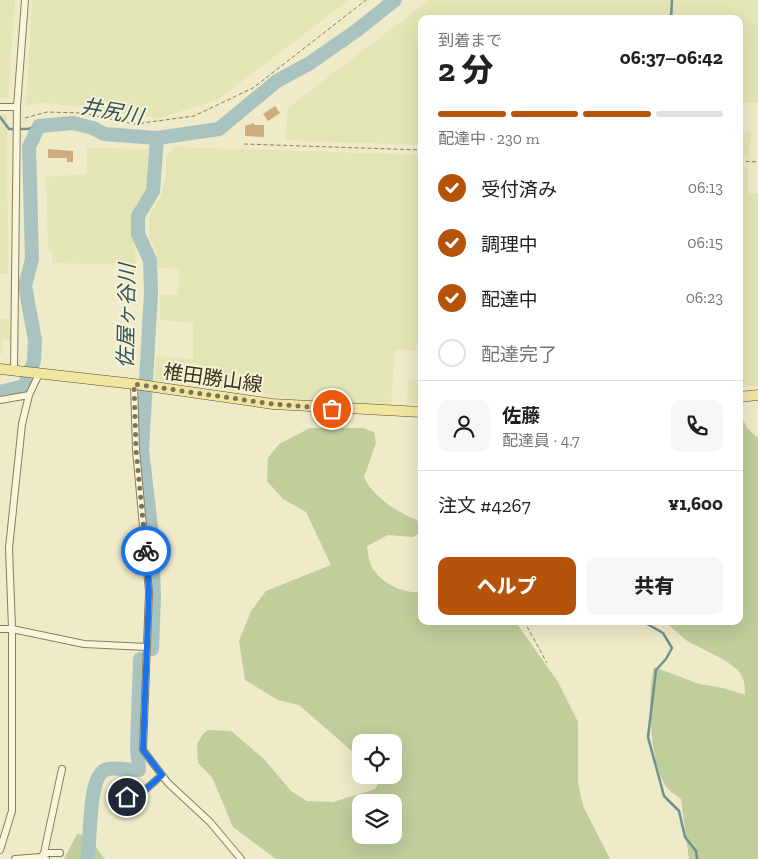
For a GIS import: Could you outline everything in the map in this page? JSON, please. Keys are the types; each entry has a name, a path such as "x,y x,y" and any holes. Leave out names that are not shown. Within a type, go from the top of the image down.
{"main road":[{"name":"椎田勝山線","path":"0,369 134,384 273,404 418,412"},
{"path":"743,397 758,395"}],"street":[{"path":"14,370 17,107 25,0"},
{"path":"0,107 17,107"},
{"path":"0,850 12,811 12,629 9,548 22,424 29,395 40,372"},
{"path":"134,384 136,450 149,592 143,750 162,775 210,822 241,859"},
{"path":"0,400 29,395"},
{"path":"0,629 12,629 84,644 148,646"},
{"path":"44,856 62,769"},
{"path":"127,797 146,789 162,775"},
{"path":"15,859 60,853"}],"path":[{"path":"17,121 47,112 82,113 135,124 194,116 253,88 366,0"},
{"path":"244,144 418,150"},
{"path":"743,161 758,162"},
{"path":"526,625 547,663"}],"green space":[{"path":"0,0 15,0 8,98 0,98"},
{"path":"32,0 349,0 217,100 158,118 41,102 26,107"},
{"path":"429,0 758,0 758,103 743,102 743,15 418,15 418,145 285,140 288,108"},
{"path":"0,114 7,114 8,274 0,274"},
{"path":"743,131 751,132 749,157 743,157"},
{"path":"173,147 418,155 418,351 395,349 391,404 324,403 154,380 156,356 193,359 193,323 160,320 160,295 178,295 179,269 158,268 156,251 149,237 150,214 161,197 166,175 166,158"},
{"path":"87,148 148,149 147,186 137,213 135,265 52,263 52,252 48,250 46,177 87,174"},
{"path":"743,165 748,166 748,193 758,194 758,385 743,387"},
{"path":"0,318 9,319 10,340 3,340 2,354 0,354"},
{"path":"409,379 418,380 418,403 407,403"},
{"path":"743,420 747,428 758,438 758,859 689,859 681,799 665,786 659,773 653,743 650,709 654,667 699,684 723,688 745,695 743,678 736,669 724,660 688,641 669,625 743,625"},
{"path":"310,428 363,428 374,432 376,443 364,477 373,491 386,503 417,520 418,534 413,537 388,535 367,546 372,567 382,579 394,587 401,590 418,592 418,625 518,625 558,682 578,722 578,783 583,806 610,859 276,859 233,827 212,777 198,763 197,744 208,730 231,731 264,759 291,791 307,801 333,802 352,796 352,844 402,844 402,794 359,794 375,789 378,784 402,784 402,734 352,734 352,751 299,705 278,700 245,680 239,641 251,611 266,591 331,565 306,512 283,499 267,481 268,458 279,444"},
{"path":"77,834 90,840 105,859 64,859"}],"building":[{"path":"275,106 280,113 268,121 263,114"},
{"path":"254,123 254,125 264,125 264,137 245,136 245,126"},
{"path":"48,149 73,151 73,162 67,162 67,158 48,158"}],"waterway":[{"name":"井尻川","path":"0,392 24,386 34,361 35,340 25,286 32,259 29,147 39,126 73,123 93,128 104,134 157,138 219,129 277,81 310,63 356,31 395,0"},
{"path":"671,15 672,0"},
{"path":"0,117 9,129 28,129 39,126"},
{"name":"佐屋ヶ谷川","path":"152,649 154,597 152,536 142,450 151,293 150,260 138,234 138,216 153,191 157,138"},
{"path":"649,625 663,633 672,648 666,659 656,670 648,737 664,796 679,811 685,837 696,851 697,859"},
{"name":"佐屋ヶ谷川","path":"87,859 93,795 96,782 101,773 112,768 139,770 137,747 140,659"}],"way so far":[{"path":"146,551 136,450 134,384 273,404 332,409"}],"route":[{"path":"127,797 146,789 162,775 143,750 149,592 146,551"}]}
